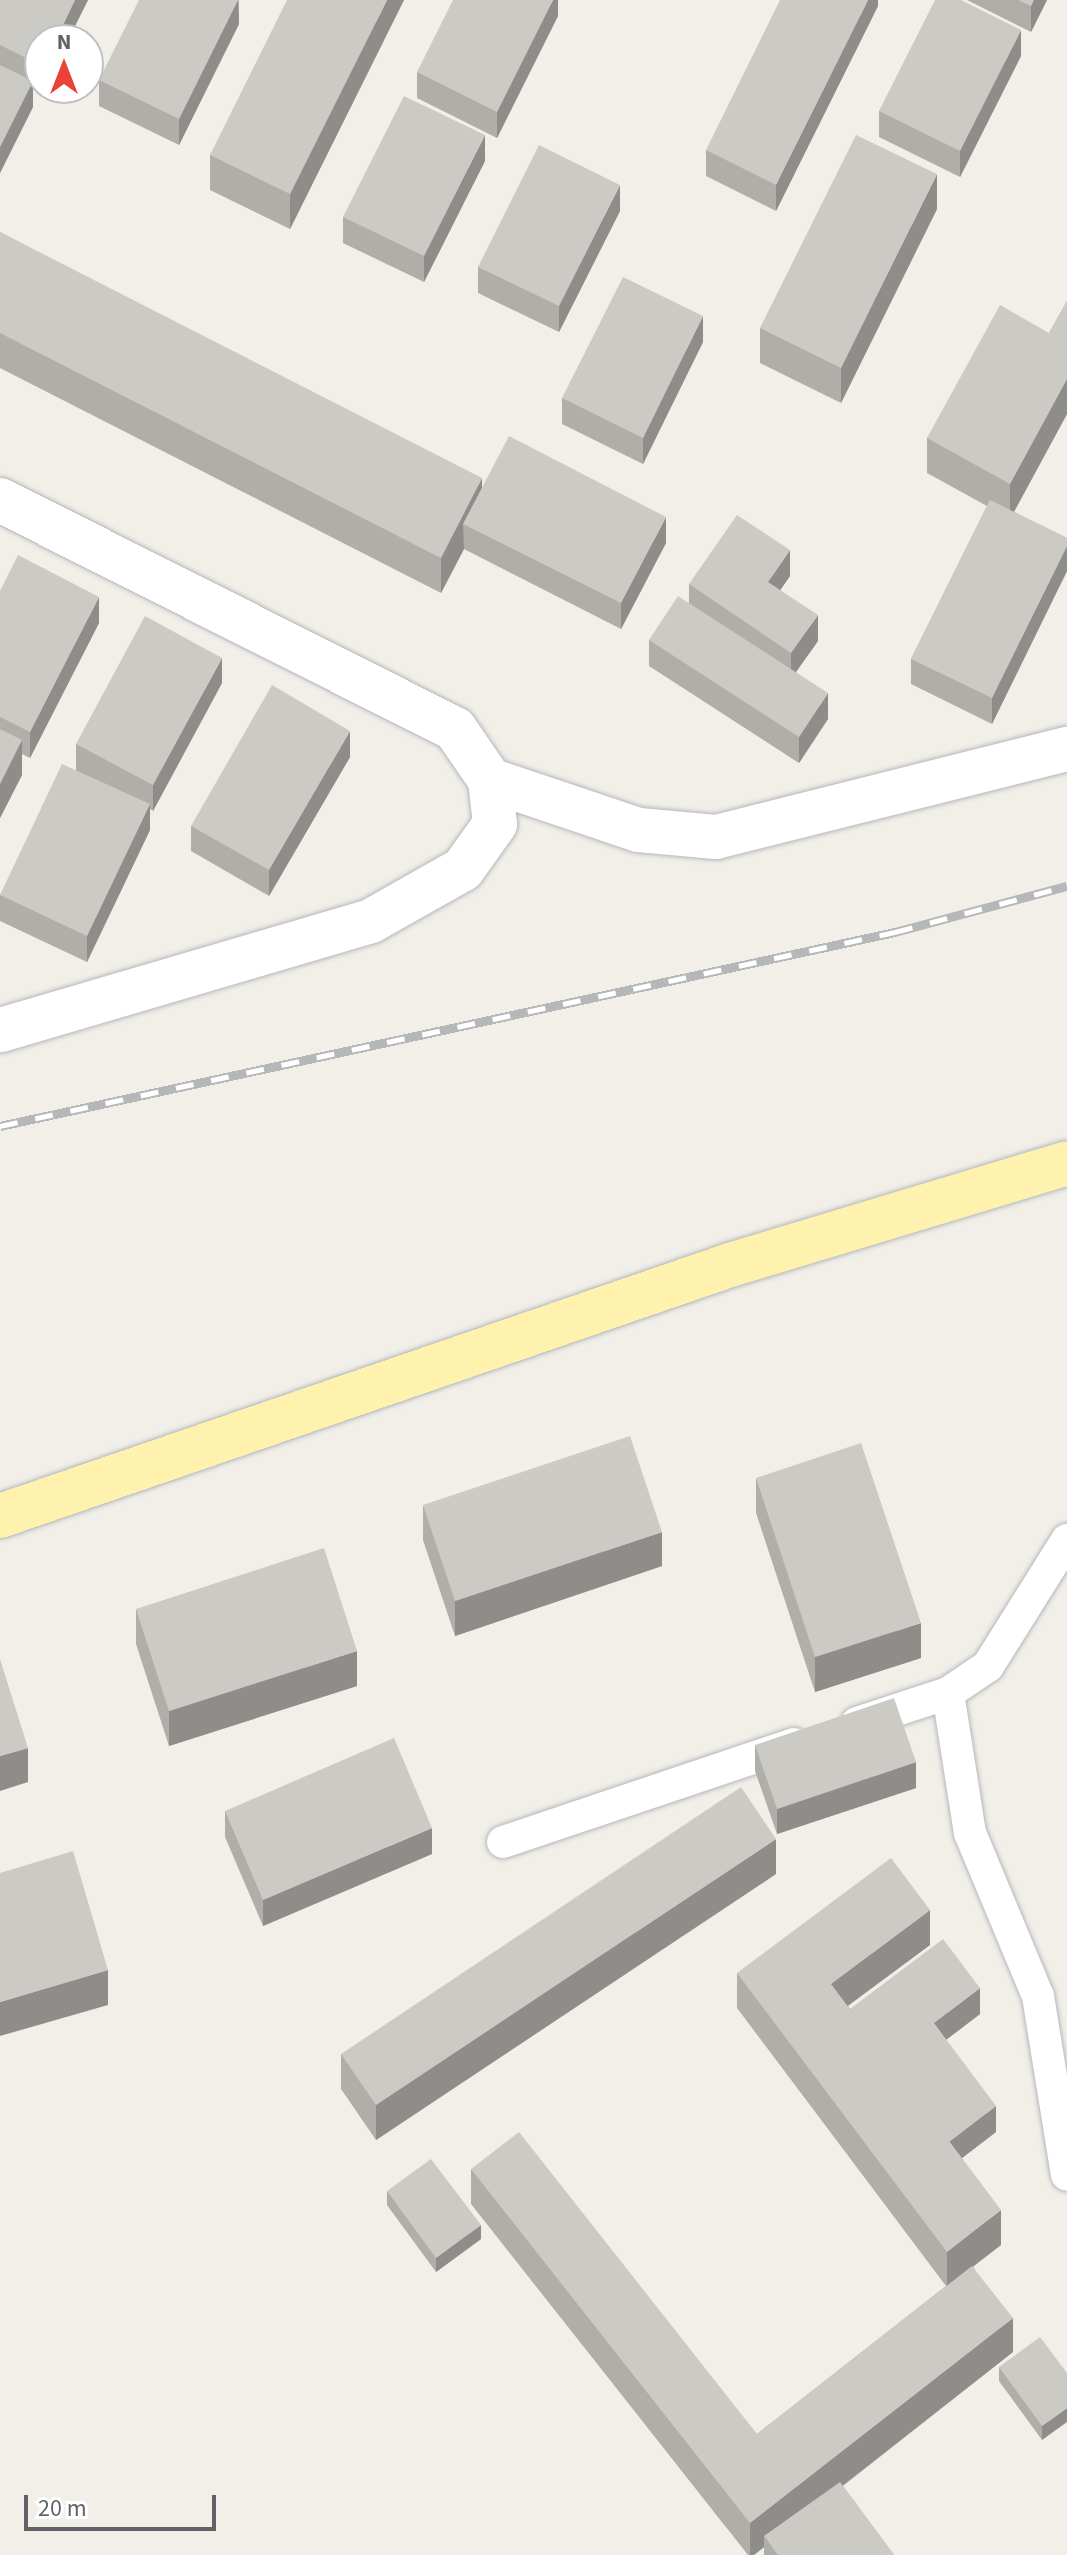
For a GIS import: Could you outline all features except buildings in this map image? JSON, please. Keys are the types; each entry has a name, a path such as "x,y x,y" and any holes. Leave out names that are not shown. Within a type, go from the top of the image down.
{"main road":[{"path":"0,1516 730,1265 1067,1163"}],"street":[{"path":"0,500 455,729 490,780 495,824 463,869 371,921 0,1030"},
{"path":"490,780 639,830 716,837 1067,749"}],"lane":[{"path":"503,1842 948,1693 988,1666 1067,1540"},
{"path":"948,1693 970,1833 1038,1996 1067,2175"}],"railway":[{"path":"0,1126 895,932 1067,886"}]}
